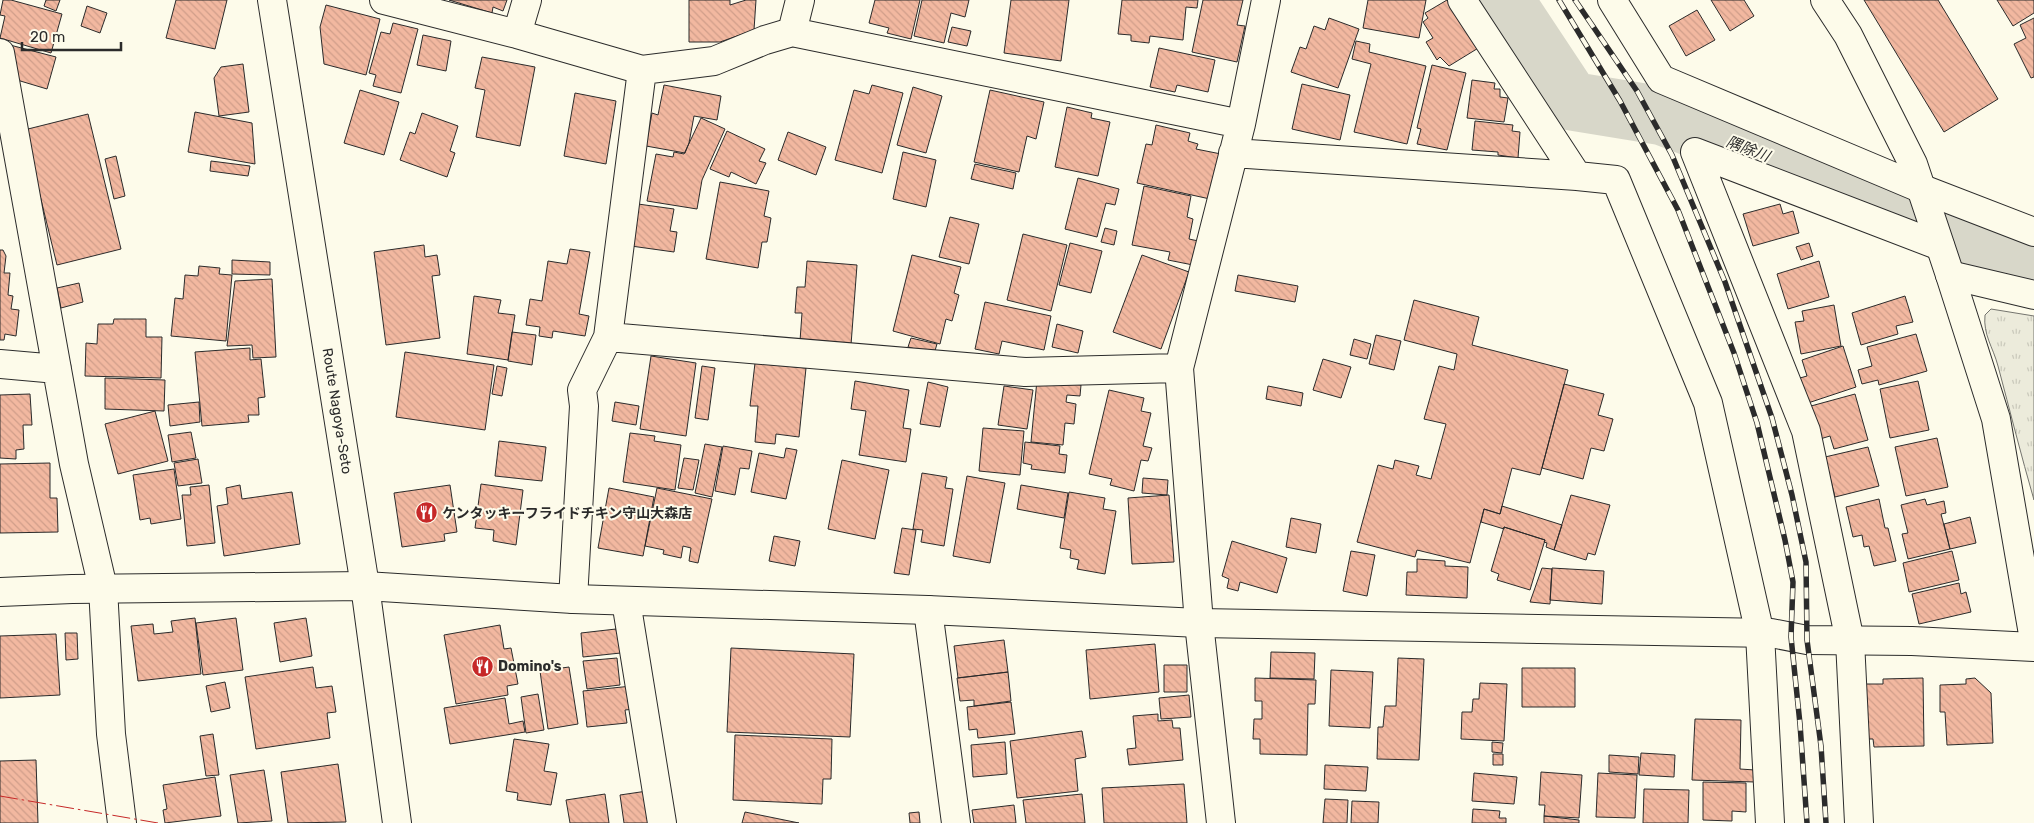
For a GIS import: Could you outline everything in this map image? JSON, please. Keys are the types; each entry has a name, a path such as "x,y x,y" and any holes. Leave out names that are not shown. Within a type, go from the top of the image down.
{"street":[{"name":"Route Nagoya-Seto","path":"272,0 364,586 397,823"},
{"path":"384,0 517,34 642,70 714,61 765,40 792,32 1241,124"},
{"path":"517,34 527,0"},
{"path":"792,32 800,0"},
{"path":"1221,823 1199,623 1179,368 1241,124 1266,0"},
{"path":"1462,0 1577,176"},
{"path":"1612,0 1661,79 1923,195 2034,232"},
{"path":"1825,0 1852,44 1912,164 1950,275 1996,419 2034,640"},
{"path":"0,53 74,464 103,588 111,734 122,823"},
{"path":"573,599 584,406 582,390 608,337 642,70"},
{"path":"1859,823 1850,641 1806,432 1695,152 1938,239"},
{"path":"1234,153 1616,180 1708,403 1760,634 1770,823"},
{"path":"1950,275 2034,295"},
{"path":"608,337 1025,372 1179,368"},
{"path":"0,364 57,369"},
{"path":"0,592 103,588 364,586 573,599 928,610 1199,623 1772,634 1807,640 1912,641 2034,647"},
{"path":"626,601 662,823"},
{"path":"928,610 956,823"}],"green space":[{"path":"1991,309 2034,316 2034,500 1996,359 1985,329 1985,315"}],"building":[{"path":"3,0 11,0 62,14 51,53 0,38 5,16 0,15"},
{"path":"46,0 60,0 56,11 44,6"},
{"path":"176,0 227,0 215,49 166,38"},
{"path":"449,0 507,0 503,11 493,7 492,13"},
{"path":"689,0 730,0 730,5 746,0 756,0 754,30 720,42 689,42"},
{"path":"875,0 920,0 911,39 887,33 889,28 869,23"},
{"path":"922,0 969,0 965,17 951,13 944,43 914,36"},
{"path":"1011,0 1069,0 1061,61 1004,53"},
{"path":"1122,0 1198,0 1197,8 1186,7 1183,40 1150,36 1149,43 1131,41 1131,35 1118,34"},
{"path":"1203,0 1243,0 1237,25 1245,26 1237,62 1192,52"},
{"path":"1368,0 1426,0 1419,38 1363,28"},
{"path":"1447,0 1451,0 1480,47 1449,66 1440,57 1437,60 1426,42 1433,38 1423,22 1428,18 1425,13"},
{"path":"1711,0 1744,0 1754,16 1730,31"},
{"path":"1864,0 1938,0 1998,99 1944,132"},
{"path":"1997,0 2034,0 2034,13 2013,26"},
{"path":"326,5 380,19 366,75 324,64 320,27"},
{"path":"87,6 107,13 100,33 81,26"},
{"path":"1697,10 1715,40 1686,56 1669,26"},
{"path":"1329,18 1359,29 1338,88 1291,72 1300,47 1306,49 1314,26 1325,30"},
{"path":"2034,18 2034,77 2031,78 2014,44 2026,38 2020,25"},
{"path":"393,23 418,29 401,93 373,86 376,75 369,73 381,32 390,34"},
{"path":"952,27 971,31 967,46 948,42"},
{"path":"423,35 451,41 446,71 417,65"},
{"path":"1356,41 1370,44 1369,52 1426,66 1407,144 1354,132 1371,64 1352,59"},
{"path":"10,45 56,57 47,89 7,77"},
{"path":"1159,48 1215,60 1208,92 1177,85 1175,92 1150,87"},
{"path":"482,57 535,67 520,146 476,137 485,90 475,88"},
{"path":"243,64 249,112 219,116 214,78 221,67"},
{"path":"1432,65 1466,73 1447,150 1417,144 1421,129 1417,128"},
{"path":"1472,80 1495,83 1494,89 1500,89 1500,97 1508,98 1504,122 1467,118"},
{"path":"1302,84 1350,95 1340,140 1292,129"},
{"path":"664,85 721,96 717,120 694,116 689,143 685,153 646,146 652,113 658,115"},
{"path":"872,85 903,93 882,173 835,160 854,90 869,94"},
{"path":"913,87 942,96 926,153 897,145"},
{"path":"360,90 399,102 384,155 344,143"},
{"path":"990,90 1044,102 1036,139 1027,136 1019,172 974,162"},
{"path":"575,93 616,101 606,164 564,156"},
{"path":"1067,107 1092,113 1091,118 1110,122 1098,176 1055,167"},
{"path":"195,112 252,123 255,164 188,152"},
{"path":"422,113 458,126 450,151 455,153 447,177 400,160 410,132 415,134"},
{"path":"88,114 121,249 57,265 24,130"},
{"path":"701,118 725,129 702,180 697,209 647,201 656,154 673,157 674,152 684,154"},
{"path":"1475,121 1513,125 1512,131 1520,132 1518,158 1498,155 1498,152 1472,150"},
{"path":"1156,125 1190,133 1188,141 1198,144 1196,149 1221,154 1210,199 1137,183 1146,144 1152,145"},
{"path":"727,131 765,149 759,161 766,163 756,184 731,172 729,177 710,169"},
{"path":"788,132 826,147 816,175 778,160"},
{"path":"903,152 936,160 926,207 893,199"},
{"path":"116,156 125,196 114,199 105,159"},
{"path":"211,161 250,166 248,176 210,171"},
{"path":"975,164 1016,173 1013,189 971,179"},
{"path":"1078,178 1119,189 1115,205 1106,203 1097,237 1065,229"},
{"path":"720,182 769,191 764,216 771,218 767,242 762,242 758,268 706,259"},
{"path":"1144,186 1191,196 1187,217 1193,219 1189,239 1203,242 1198,266 1168,260 1170,252 1132,245"},
{"path":"638,204 674,209 670,231 677,232 674,252 631,246"},
{"path":"1780,204 1783,214 1793,211 1799,233 1753,246 1743,214"},
{"path":"950,217 979,224 969,264 939,257"},
{"path":"1105,228 1117,231 1114,245 1101,242"},
{"path":"1023,234 1067,245 1051,311 1007,300"},
{"path":"1070,243 1102,251 1091,293 1059,285"},
{"path":"1809,243 1813,256 1801,260 1796,247"},
{"path":"424,245 425,257 437,255 440,275 432,276 440,338 386,345 374,252"},
{"path":"570,249 590,252 579,314 589,316 585,336 553,331 552,338 539,336 540,327 526,325 530,299 542,301 548,261 567,264"},
{"path":"0,250 3,250 6,256 4,273 10,273 8,295 13,296 11,309 19,310 16,336 5,334 4,340 0,340"},
{"path":"912,255 961,267 954,293 959,295 952,321 946,319 940,344 893,331"},
{"path":"1142,255 1189,272 1161,349 1113,332"},
{"path":"232,260 270,262 270,275 232,274"},
{"path":"807,261 857,265 851,345 800,341 802,313 795,313 797,287 805,287"},
{"path":"1819,261 1829,297 1788,309 1777,274"},
{"path":"199,266 220,268 219,274 232,275 226,341 171,336 175,298 183,299 185,275 198,276"},
{"path":"1238,275 1298,286 1295,302 1235,291"},
{"path":"272,279 276,357 253,358 252,345 227,346 235,281"},
{"path":"79,283 83,302 61,308 57,288"},
{"path":"474,296 501,300 498,313 515,315 508,360 467,354"},
{"path":"1905,296 1913,322 1896,326 1898,334 1861,345 1852,313"},
{"path":"1414,300 1479,317 1472,345 1568,370 1540,475 1512,468 1500,514 1484,509 1470,563 1417,550 1415,557 1357,542 1378,465 1393,469 1395,460 1419,466 1416,475 1431,479 1446,424 1424,419 1439,366 1454,370 1457,354 1404,340"},
{"path":"985,302 1051,316 1044,350 1002,341 999,354 975,349"},
{"path":"1834,305 1841,346 1801,354 1795,322 1804,321 1802,311"},
{"path":"114,319 146,319 146,337 162,337 161,378 85,376 86,343 97,344 98,324 113,324"},
{"path":"1057,324 1083,331 1078,353 1052,347"},
{"path":"512,332 536,335 532,365 508,361"},
{"path":"1916,334 1927,371 1879,385 1878,380 1862,384 1858,370 1872,366 1867,347"},
{"path":"1376,335 1401,341 1394,370 1369,364"},
{"path":"911,338 937,344 934,354 908,347"},
{"path":"1354,339 1371,344 1367,359 1350,355"},
{"path":"1843,346 1856,387 1808,403 1800,378 1807,376 1802,360"},
{"path":"250,348 250,360 261,359 265,397 258,398 259,415 248,415 249,422 202,426 195,352"},
{"path":"405,352 494,365 485,430 396,417"},
{"path":"651,356 696,363 686,436 640,429"},
{"path":"1323,359 1351,367 1341,398 1313,390"},
{"path":"755,363 806,368 799,437 776,434 775,444 755,442 758,406 750,406"},
{"path":"497,366 507,368 502,396 492,394"},
{"path":"702,366 715,368 708,420 695,418"},
{"path":"105,378 165,380 164,411 105,409"},
{"path":"1037,380 1081,385 1080,396 1067,395 1066,402 1076,404 1074,424 1065,423 1063,445 1031,442"},
{"path":"855,381 909,390 903,428 911,429 906,462 859,455 866,411 851,409"},
{"path":"1918,381 1929,430 1890,438 1880,389"},
{"path":"928,382 948,387 940,427 920,424"},
{"path":"1564,384 1604,394 1598,415 1613,419 1604,451 1591,448 1583,479 1542,468"},
{"path":"1004,386 1033,390 1027,429 998,425"},
{"path":"1268,386 1303,393 1301,406 1266,399"},
{"path":"1109,390 1144,398 1141,411 1151,413 1143,446 1152,448 1148,461 1141,460 1134,491 1110,485 1112,479 1089,474"},
{"path":"30,394 32,425 23,425 24,449 16,450 16,459 0,458 0,395"},
{"path":"1855,394 1868,440 1834,449 1830,436 1820,439 1811,406"},
{"path":"199,402 200,422 170,426 168,405"},
{"path":"615,402 639,406 636,425 612,421"},
{"path":"155,411 168,461 118,474 105,424"},
{"path":"983,428 1024,431 1020,475 979,471"},
{"path":"191,432 196,458 172,462 168,435"},
{"path":"630,433 655,436 654,441 681,445 675,490 623,482"},
{"path":"1937,438 1948,487 1906,496 1895,447"},
{"path":"499,441 546,447 542,481 495,476"},
{"path":"1025,442 1060,446 1059,454 1067,455 1065,473 1031,469 1032,465 1023,463"},
{"path":"705,444 722,447 712,497 695,493"},
{"path":"723,446 752,451 749,469 740,468 735,495 715,491"},
{"path":"1868,447 1879,486 1835,497 1825,457"},
{"path":"786,448 797,450 786,499 751,492 759,453 784,458"},
{"path":"684,458 699,460 693,490 678,488"},
{"path":"198,459 202,483 178,486 174,463"},
{"path":"842,460 889,470 875,539 828,529"},
{"path":"50,463 50,498 57,498 58,532 0,533 0,464"},
{"path":"174,469 181,519 151,524 150,518 140,520 133,475"},
{"path":"922,473 947,477 945,488 953,489 944,546 921,542 923,530 913,529"},
{"path":"967,476 1005,483 990,563 953,556"},
{"path":"1143,478 1168,480 1167,495 1142,493"},
{"path":"481,484 523,490 516,545 493,541 494,530 475,528"},
{"path":"209,485 215,543 187,546 182,495 191,495 190,487"},
{"path":"240,485 242,499 292,492 300,544 224,556 217,506 228,504 226,488"},
{"name":"ケンタッキーフライドチキン守山大森店","path":"450,485 457,532 444,534 445,541 402,547 394,493"},
{"path":"1021,485 1068,493 1064,518 1017,509"},
{"path":"609,488 654,497 643,556 598,548"},
{"path":"657,488 712,499 698,563 689,561 691,548 683,546 681,558 663,554 664,550 645,546"},
{"path":"1069,492 1105,498 1103,509 1116,511 1105,574 1077,569 1079,560 1070,558 1071,550 1060,548"},
{"path":"1169,495 1174,562 1132,564 1128,498"},
{"path":"1571,495 1610,505 1595,555 1588,553 1586,560 1554,550"},
{"path":"1879,499 1885,528 1888,528 1896,561 1874,566 1869,546 1864,547 1862,535 1853,537 1846,507"},
{"path":"1925,499 1927,505 1944,501 1946,513 1941,514 1950,549 1908,559 1902,534 1908,533 1901,505"},
{"path":"1502,506 1562,525 1554,550 1546,547 1547,543 1544,542 1545,540 1481,522 1484,509 1500,514"},
{"path":"1970,517 1976,543 1950,549 1944,524"},
{"path":"1291,518 1321,524 1316,553 1286,547"},
{"path":"1504,527 1545,540 1530,590 1497,580 1499,574 1491,571"},
{"path":"902,528 916,530 909,575 894,573"},
{"path":"774,536 800,541 795,566 769,561"},
{"path":"1232,541 1287,558 1277,593 1240,582 1238,591 1227,588 1229,579 1222,576"},
{"path":"1351,551 1375,555 1367,596 1343,591"},
{"path":"1952,551 1959,580 1909,592 1903,563"},
{"path":"1417,559 1445,561 1445,566 1468,567 1467,598 1406,595 1407,572 1417,572"},
{"path":"1542,568 1552,569 1550,604 1530,602"},
{"path":"1552,568 1604,571 1602,604 1550,600"},
{"path":"1959,583 1961,594 1966,592 1971,612 1919,624 1912,594"},
{"path":"195,618 201,674 138,681 131,626 153,624 154,634 173,632 171,621"},
{"path":"236,618 243,670 203,675 196,623"},
{"path":"306,618 312,656 280,662 274,623"},
{"name":"Domino's","path":"500,625 504,649 511,648 518,684 507,686 508,695 456,704 444,635"},
{"path":"616,629 617,634 628,633 630,652 583,657 581,633"},
{"path":"65,633 77,633 78,659 66,660"},
{"path":"56,634 60,695 0,698 0,636"},
{"path":"1004,640 1008,672 958,678 954,646"},
{"path":"1155,644 1159,692 1090,699 1086,650"},
{"path":"731,648 854,654 850,737 727,732"},
{"path":"1271,652 1315,653 1314,679 1270,678"},
{"path":"617,658 620,685 587,689 583,661"},
{"path":"1398,658 1424,659 1419,760 1377,759 1378,727 1383,727 1385,706 1396,706"},
{"path":"1164,665 1187,665 1187,692 1164,692"},
{"path":"313,667 316,688 332,686 336,712 327,713 330,738 256,749 245,677"},
{"path":"569,667 578,724 548,729 540,671"},
{"path":"1522,668 1575,668 1575,707 1522,707"},
{"path":"1331,670 1373,672 1370,728 1329,726"},
{"path":"1008,672 1011,701 974,706 974,700 960,701 957,678"},
{"path":"1255,678 1316,680 1315,704 1308,704 1307,755 1260,754 1260,739 1253,739 1254,719 1262,719 1262,701 1255,701"},
{"path":"1923,678 1924,746 1874,747 1873,739 1866,739 1865,684 1883,684 1883,679"},
{"path":"1975,678 1991,693 1993,743 1947,745 1945,712 1940,712 1940,685 1966,684 1966,679"},
{"path":"225,682 230,708 211,712 206,686"},
{"path":"1480,683 1507,684 1504,741 1461,739 1462,712 1472,712 1473,699 1479,699"},
{"path":"632,686 635,709 625,710 627,723 587,727 583,691"},
{"path":"538,694 544,730 526,733 521,697"},
{"path":"1189,695 1191,717 1161,719 1159,698"},
{"path":"505,698 509,724 523,721 525,732 450,744 444,708"},
{"path":"1011,702 1015,734 978,738 977,729 969,730 967,707"},
{"path":"1158,714 1158,721 1172,720 1173,728 1180,728 1183,760 1129,765 1127,749 1136,748 1133,716"},
{"path":"1695,719 1741,720 1740,769 1755,770 1755,782 1692,780"},
{"path":"1082,731 1086,757 1075,759 1078,791 1017,798 1010,741"},
{"path":"213,734 219,775 206,776 200,736"},
{"path":"735,735 832,739 831,779 823,779 822,804 733,800"},
{"path":"514,739 549,744 544,771 557,773 551,805 517,800 518,793 506,791"},
{"path":"1005,742 1007,774 973,777 971,745"},
{"path":"1492,742 1503,743 1502,753 1492,752"},
{"path":"1641,753 1675,755 1674,777 1639,775"},
{"path":"1493,754 1503,754 1503,765 1493,765"},
{"path":"1609,755 1639,757 1638,774 1609,772"},
{"path":"36,760 38,823 0,823 0,761"},
{"path":"338,764 346,822 288,823 281,772"},
{"path":"1325,765 1368,767 1366,791 1324,789"},
{"path":"264,770 272,821 238,823 230,775"},
{"path":"1541,772 1582,775 1579,818 1544,816 1545,805 1539,805"},
{"path":"1474,773 1517,777 1514,804 1472,801"},
{"path":"1598,773 1637,775 1635,818 1596,817"},
{"path":"215,777 221,816 165,823 163,810 167,809 163,785"},
{"path":"1703,782 1746,783 1746,812 1732,811 1732,821 1703,820"},
{"path":"1184,784 1187,823 1104,823 1102,788"},
{"path":"1644,789 1689,790 1688,823 1643,823"},
{"path":"654,790 659,823 624,823 620,795"},
{"path":"605,794 609,823 570,823 566,800"},
{"path":"1082,794 1085,823 1026,823 1023,800"},
{"path":"1325,799 1348,800 1347,823 1323,823"},
{"path":"1352,801 1379,802 1378,823 1351,823"},
{"path":"1014,805 1016,823 974,823 972,810"},
{"path":"1473,809 1500,811 1499,818 1506,818 1506,823 1472,823"},
{"path":"745,812 799,823 742,823"},
{"path":"919,812 920,823 910,823 909,813"},
{"path":"1544,816 1579,820 1579,823 1544,823"}],"waterway":[{"name":"隅除川","path":"1504,0 1571,101 1663,116 1995,246 2034,253"}],"railway":[{"path":"1559,0 1620,101 1678,210 1734,353 1757,423 1793,582 1791,637 1800,724 1807,823"},
{"path":"1575,0 1637,91 1672,155 1725,282 1772,418 1792,495 1806,562 1807,640 1821,746 1826,823"}],"power":[{"path":"0,796 158,823"}],"place":[{"name":"ケンタッキーフライドチキン守山大森店","path":"426,513"},
{"name":"Domino's","path":"482,666"}]}
